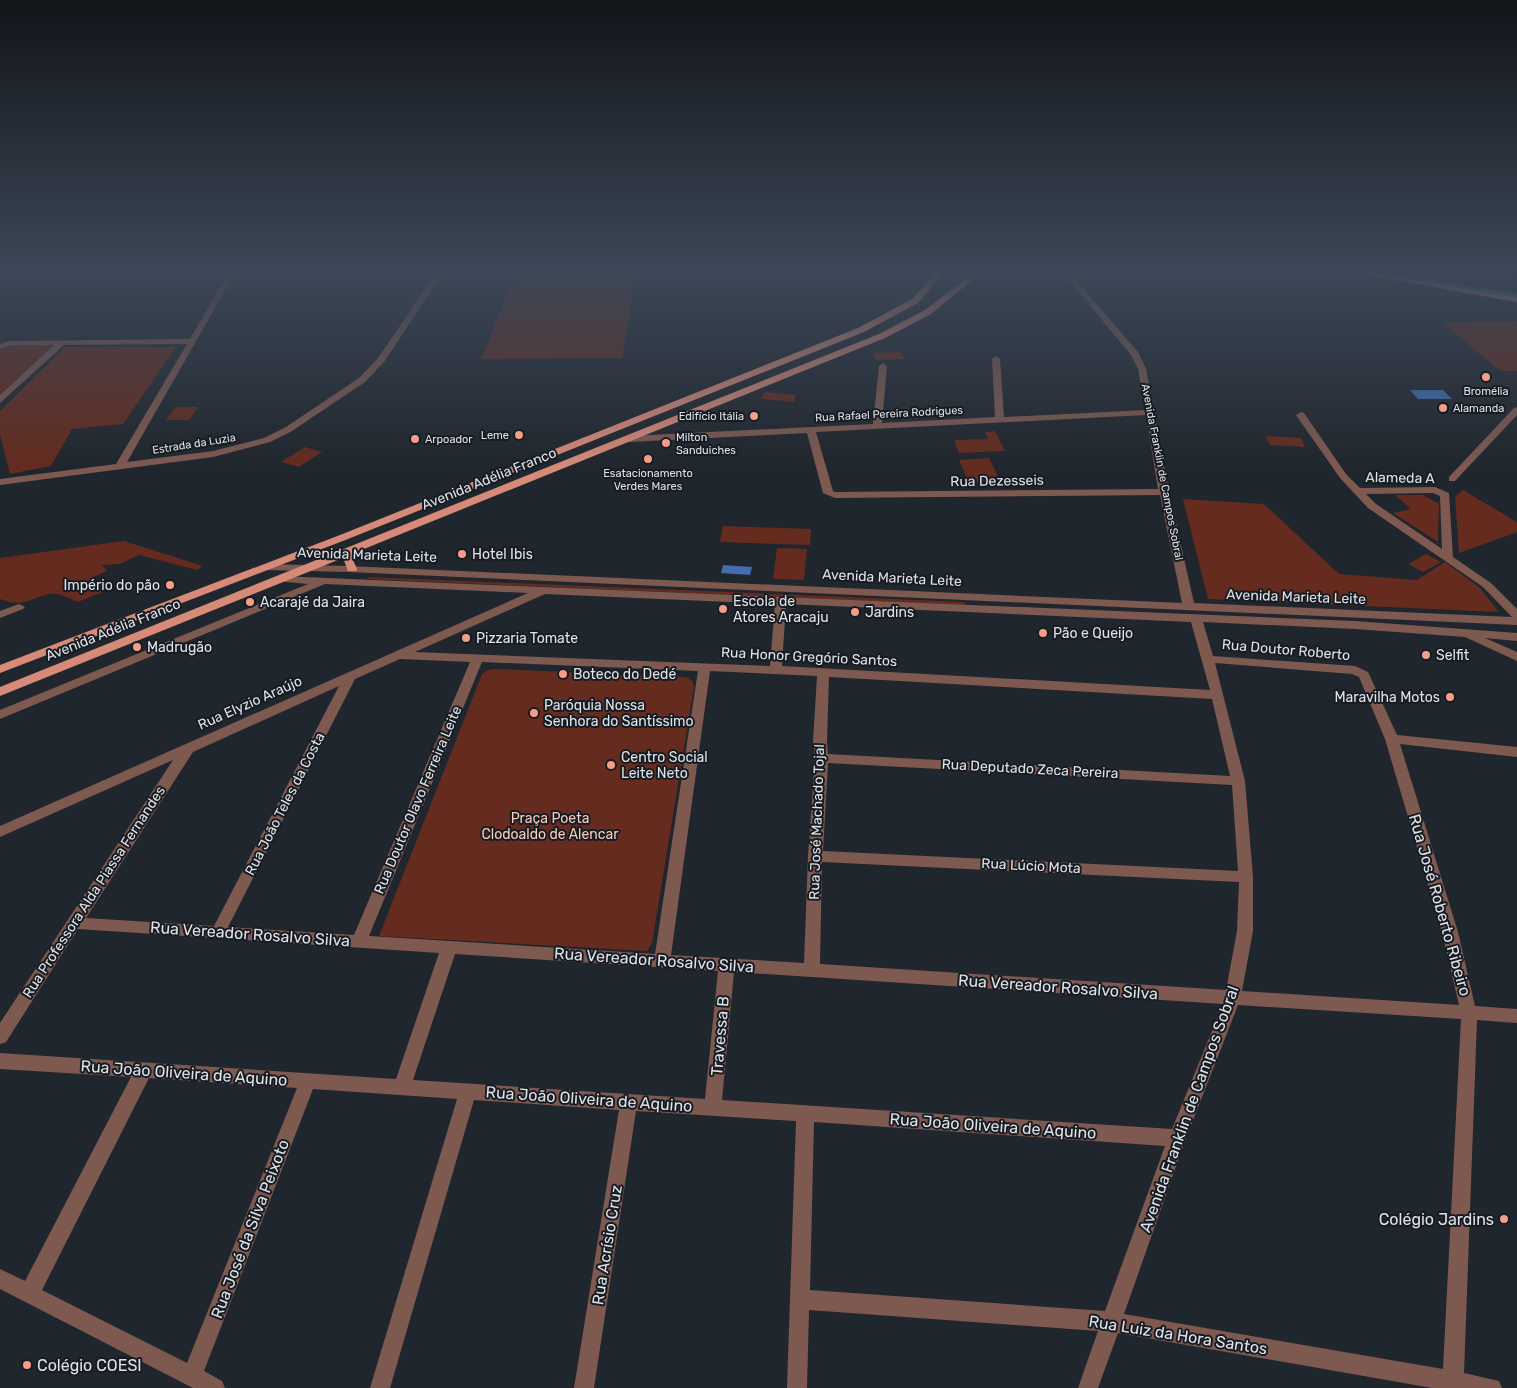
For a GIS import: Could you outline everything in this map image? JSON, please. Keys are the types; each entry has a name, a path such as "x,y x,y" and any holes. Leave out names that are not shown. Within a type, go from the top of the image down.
{"main road":[{"name":"Avenida Adélia Franco","path":"0,669 265,567 841,338"},
{"name":"Avenida Adélia Franco","path":"0,692 629,439 874,338"},
{"path":"349,551 348,560 352,569"}],"street":[{"path":"120,466 195,338"},
{"name":"Estrada da Luzia","path":"1,480 213,454 267,440 289,430 362,380 381,360 396,338"},
{"name":"Avenida Franklin de Campos Sobral","path":"1088,1388 1177,1138 1233,998 1245,931 1246,877 1238,781 1208,659 1193,613 1164,492 1142,369 1135,354 1121,338"},
{"path":"0,348 10,343 193,341"},
{"path":"0,400 61,343"},
{"path":"996,359 1000,419"},
{"path":"877,426 884,366"},
{"path":"1452,480 1517,410"},
{"name":"Rua Rafael Pereira Rodrigues","path":"629,439 1151,412"},
{"path":"1301,415 1343,476 1372,506 1448,556 1486,585 1517,616"},
{"name":"Rua Dezesseis","path":"811,429 828,492 831,494 919,496 1164,492"},
{"name":"Alameda A","path":"1356,490 1435,490 1443,493 1445,496 1448,556"},
{"name":"Avenida Marieta Leite","path":"265,567 352,569 1193,613 1458,631 1517,637"},
{"name":"Avenida Marieta Leite","path":"280,579 781,600 1517,621"},
{"path":"0,715 328,580"},
{"path":"513,588 513,604"},
{"name":"Rua Elyzio Araújo","path":"0,832 546,589"},
{"path":"776,670 781,600"},
{"path":"0,615 19,607"},
{"path":"1458,631 1517,657"},
{"name":"Rua Honor Gregório Santos","path":"399,656 776,670 1217,695"},
{"name":"Rua Doutor Olavo Ferreira Leite","path":"360,941 477,659"},
{"name":"Rua Doutor Roberto","path":"1208,659 1355,670 1360,672"},
{"path":"662,961 706,667"},
{"name":"Rua José Roberto Ribeiro","path":"1360,672 1364,675 1392,739 1450,932 1470,1014 1454,1385"},
{"name":"Rua José Machado Tojal","path":"812,971 815,856 822,758 820,742 823,673"},
{"name":"Rua João Teles da Costa","path":"218,932 351,675"},
{"path":"1392,739 1517,752"},
{"name":"Rua Professora Alda Piassa Fernandes","path":"0,1037 188,747"},
{"name":"Rua Deputado Zeca Pereira","path":"822,758 1238,781"},
{"name":"Rua Lúcio Mota","path":"815,856 1246,877"},
{"name":"Rua Vereador Rosalvo Silva","path":"75,924 1517,1016"},
{"path":"402,1087 449,947"},
{"name":"Travessa B","path":"713,1107 727,965"},
{"name":"Rua João Oliveira de Aquino","path":"0,1061 143,1072 468,1091 1177,1138"},
{"path":"30,1295 143,1072"},
{"name":"Rua José da Silva Peixoto","path":"192,1376 308,1081"},
{"path":"380,1388 468,1091"},
{"name":"Rua Acrísio Cruz","path":"584,1388 630,1102"},
{"path":"797,1388 805,1114"},
{"path":"0,1279 215,1388"},
{"name":"Rua Luiz da Hora Santos","path":"800,1299 1112,1322 1454,1385 1492,1388"}],"green space":[{"path":"490,338 626,338 622,358 481,359"},
{"path":"1461,338 1517,338 1517,371 1503,371 1494,366"},
{"path":"11,344 58,344 0,398 0,350"},
{"path":"65,347 176,347 123,424 72,429 51,466 10,474 0,434 0,411"},
{"path":"901,352 905,359 876,360 873,353"},
{"path":"765,392 796,395 794,402 761,399"},
{"path":"175,407 198,407 189,420 166,420"},
{"path":"995,431 1005,451 959,453 954,440 988,439 985,432"},
{"path":"1266,436 1301,438 1305,447 1270,445"},
{"path":"305,447 322,452 299,467 281,462"},
{"path":"989,458 1000,481 969,483 959,460"},
{"path":"1463,490 1517,522 1517,532 1459,553 1455,497"},
{"path":"1395,495 1423,495 1439,504 1438,542 1393,513 1411,509"},
{"path":"1183,499 1264,504 1339,574 1417,580 1445,562 1480,588 1499,612 1208,599"},
{"path":"723,526 811,529 810,545 720,542"},
{"path":"124,541 203,566 197,570 139,555 120,564 102,565 107,571 88,579 110,589 78,602 56,594 44,595 18,603 0,599 0,558"},
{"path":"777,548 807,549 804,580 773,579"},
{"path":"1426,554 1441,562 1423,572 1408,564"},
{"path":"369,577 964,602 965,605 368,579"},
{"name":"Praça Poeta Clodoaldo de Alencar","path":"488,670 686,677 692,681 694,687 652,943 647,951 379,936 482,674"}],"water":[{"path":"1410,390 1443,390 1452,399 1418,399"},
{"path":"723,565 752,567 750,575 721,573"}],"place":[{"name":"Bromélia","path":"1486,377"},
{"name":"Alamanda","path":"1443,408"},
{"name":"Edifício Itália","path":"754,416"},
{"name":"Leme","path":"519,435"},
{"name":"Arpoador","path":"415,439"},
{"name":"Milton Sanduiches","path":"666,443"},
{"name":"Esatacionamento Verdes Mares","path":"648,459"},
{"name":"Hotel Ibis","path":"462,554"},
{"name":"Império do pão","path":"170,585"},
{"name":"Acarajé da Jaira","path":"250,602"},
{"name":"Escola de Atores Aracaju","path":"723,609"},
{"name":"Jardins","path":"855,612"},
{"name":"Pão e Queijo","path":"1043,633"},
{"name":"Pizzaria Tomate","path":"466,638"},
{"name":"Madrugão","path":"137,647"},
{"name":"Selfit","path":"1426,655"},
{"name":"Boteco do Dedé","path":"563,674"},
{"name":"Maravilha Motos","path":"1450,697"},
{"name":"Paróquia Nossa Senhora do Santíssimo","path":"534,713"},
{"name":"Centro Social Leite Neto","path":"611,765"},
{"name":"Colégio Jardins","path":"1504,1219"},
{"name":"Colégio COESI","path":"27,1365"}]}
